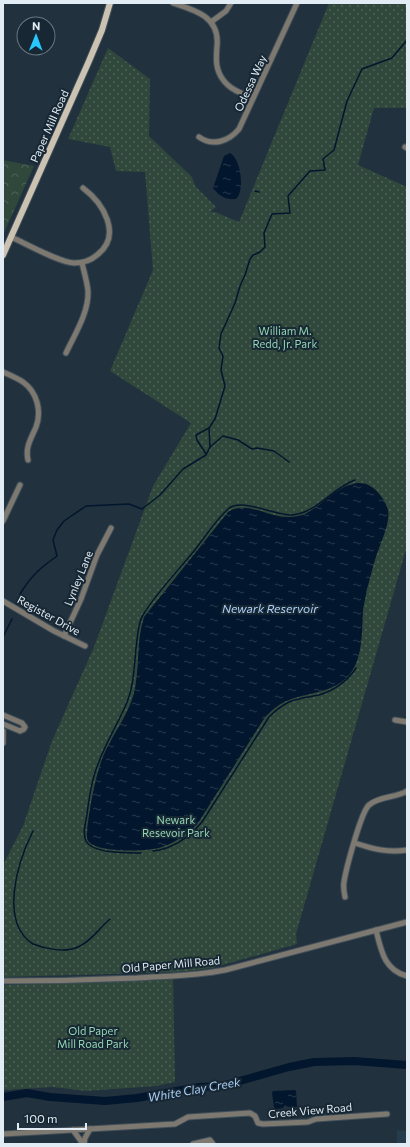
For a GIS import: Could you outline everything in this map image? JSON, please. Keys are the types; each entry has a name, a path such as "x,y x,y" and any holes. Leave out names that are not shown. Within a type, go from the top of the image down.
{"main road":[{"name":"Paper Mill Road","path":"3,255 89,61 102,30 110,3"}],"street":[{"path":"173,3 198,11 211,22 218,40 217,64 221,76 229,86 254,98"},
{"path":"211,22 226,11 231,3"},
{"name":"Odessa Way","path":"199,137 208,142 217,142 231,136 239,129 297,3"},
{"path":"11,237 60,260 68,262 82,263 94,257 102,249 108,238 109,231 107,219 102,208 94,197 83,188"},
{"path":"66,353 87,302 88,290 82,263"},
{"path":"3,372 18,379 28,386 36,399 39,415 27,447 28,460"},
{"path":"3,521 20,485"},
{"name":"Lynley Lane","path":"64,636 111,528"},
{"name":"Register Drive","path":"3,601 64,636 86,646"},
{"path":"3,715 22,723 25,727 20,731 3,724"},
{"path":"396,720 407,722"},
{"path":"3,731 3,743"},
{"path":"345,897 344,881 363,813 369,805 378,800 407,791"},
{"path":"354,843 382,851 390,852 407,850"},
{"name":"Old Paper Mill Road","path":"3,981 93,980 203,974 225,970 407,922"},
{"path":"376,930 382,954 387,963 394,970 407,976"},
{"name":"Creek View Road","path":"3,1134 176,1124 188,1117 250,1113 255,1116 258,1123 263,1124 308,1122 316,1118 387,1114"},
{"path":"83,1144 90,1129"},
{"path":"73,1130 83,1144"},
{"path":"193,1144 207,1140 210,1140 213,1144"}],"shaded area":[{"path":"397,1130 407,1131 407,1144 397,1144"}],"green space":[{"name":"Newark Resevoir Park","path":"329,3 407,3 407,108 374,108 358,165 407,187 407,546 296,934 297,944 212,968 180,972 3,977 3,865 23,826 52,741 94,647 153,486 191,423 110,371 153,270 145,172 116,171 110,147 68,139 108,48 150,79 149,136 192,177 195,186 216,207 210,212 215,212 239,222"},
{"path":"3,160 34,166 3,235"},
{"name":"Old Paper Mill Road Park","path":"173,979 175,1082 156,1086 86,1091 53,1087 3,1090 3,985"}],"water":[{"path":"230,153 234,156 237,162 240,175 241,183 239,195 236,199 223,197 213,188 224,156"},
{"name":"Newark Reservoir","path":"356,483 367,484 376,490 381,496 388,510 388,521 367,589 363,610 360,652 350,674 337,685 286,701 268,714 198,823 182,837 162,847 147,850 113,850 94,846 87,839 88,821 93,794 102,759 128,710 134,693 140,635 144,617 228,512 235,509 250,508 273,515 288,517 296,516 311,511 337,491"},
{"path":"295,1090 297,1107 288,1107 285,1105 283,1108 276,1109 274,1107 273,1091"}],"waterway":[{"path":"20,594 36,573 57,556 53,540 57,530 64,521 86,506 129,504 142,509 160,495 183,469 206,455 210,447 209,428 215,419 225,386 221,370 223,356 219,348 221,334 235,303 250,259 253,255 260,252 265,247 264,233 272,214 290,213 288,196 310,171 325,170 323,159 334,150 347,101 362,69 392,58 407,40"},
{"path":"255,191 259,192"},
{"path":"206,454 197,440 196,435 209,428"},
{"path":"210,447 223,436 238,440 252,449 257,448 274,451 289,462"},
{"path":"141,853 103,851 90,845 86,841 84,831 90,790 95,773 130,693 139,627 143,615 161,590 194,551 214,524 228,509 241,505 285,515 301,513 309,510 339,489 355,480"},
{"path":"3,637 12,619"},
{"path":"153,851 174,845 192,832 202,822 269,717 289,702 330,691 349,677 356,668"},
{"path":"33,831 21,860 14,892 14,908 17,922 23,935 33,944 56,950 73,949 91,938 110,919"},
{"name":"White Clay Creek","path":"3,1097 27,1093 50,1097 105,1101 137,1098 199,1087 222,1086 289,1067 314,1062 354,1061 407,1065"}],"park label":[{"name":"William M. Redd, Jr. Park","path":"285,336"}]}
